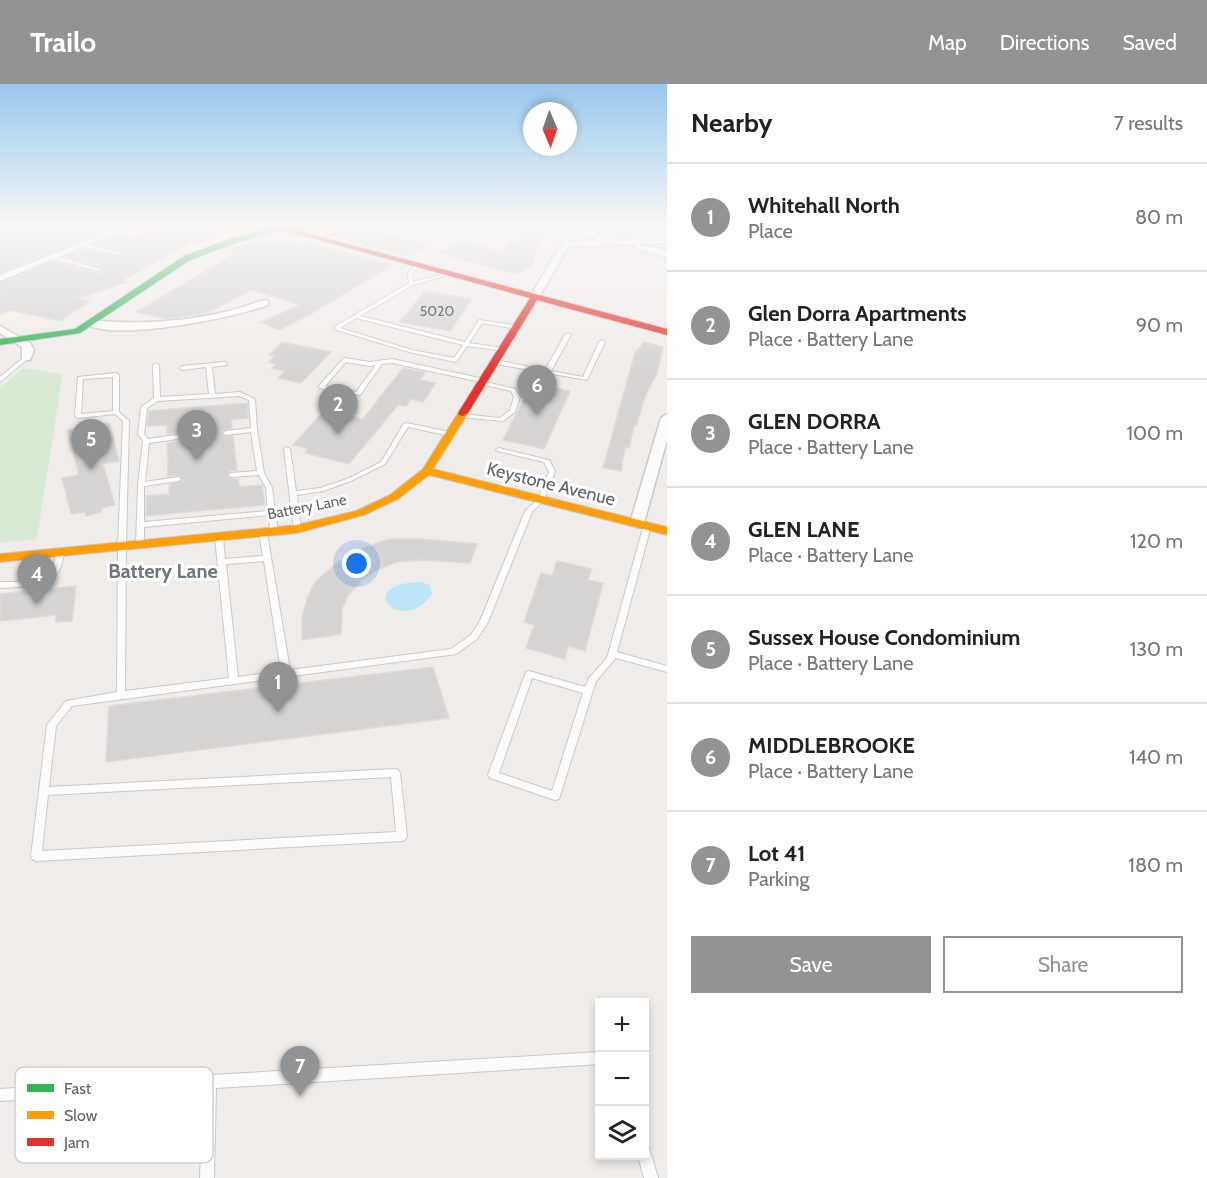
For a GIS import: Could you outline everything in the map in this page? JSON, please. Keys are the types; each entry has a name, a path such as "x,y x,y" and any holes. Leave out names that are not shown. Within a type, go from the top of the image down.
{"street":[{"path":"0,342 71,333 90,323 162,275"},
{"path":"453,275 667,332"},
{"name":"Battery Lane","path":"0,558 297,529 360,513 394,497 427,471 518,327 548,275"},
{"path":"90,323 111,327 130,327 231,315 266,303"},
{"path":"0,329 29,350 26,358"},
{"path":"642,525 667,418"},
{"name":"Keystone Avenue","path":"427,471 667,531"}],"lane":[{"path":"410,275 411,284"},
{"path":"445,275 411,284 336,328 411,351 455,360 481,321 518,327"},
{"path":"358,317 466,344 548,372 585,379 602,342"},
{"path":"548,372 567,335"},
{"path":"0,380 26,358"},
{"path":"380,363 358,394 321,387 345,360 370,364 392,361 513,390 517,397 513,411 501,420 462,416"},
{"path":"182,368 225,364"},
{"path":"156,365 157,399"},
{"path":"209,365 212,394"},
{"path":"116,412 116,375 80,378 78,416 116,412 126,421 121,695"},
{"path":"141,544 141,485 146,441 141,434 144,407 157,399 212,394 240,394 252,399 261,473 269,489 272,513 268,532 267,558 286,674"},
{"path":"293,493 330,487 383,463 406,425 451,434"},
{"path":"225,433 254,430"},
{"path":"146,441 177,437"},
{"path":"287,449 297,529"},
{"path":"44,791 395,773 402,836 36,856 52,724 69,703 453,652 474,637 484,622 529,511 541,500 552,472 547,461 499,450"},
{"path":"231,475 261,473"},
{"path":"141,485 178,479"},
{"path":"140,525 272,513"},
{"path":"588,691 529,674 493,775 555,796 592,680 611,659 642,525"},
{"path":"219,537 234,681"},
{"path":"0,585 29,583 46,578 55,570 60,552"},
{"path":"221,562 267,558"},
{"path":"612,654 667,669"},
{"path":"213,1080 595,1058"},
{"path":"0,1095 15,1094"},
{"path":"647,1160 651,1178"},
{"path":"207,1163 207,1178"}],"shaded area":[{"path":"20,275 102,275 13,321 0,318 0,283"}],"green space":[{"path":"23,368 61,374 61,384 37,539 0,543 0,388"}],"water":[{"path":"421,582 430,585 432,594 420,606 407,611 396,610 389,605 386,598 389,590 400,585"}],"building":[{"path":"20,275 132,275 123,280 127,282 78,298 90,301 60,321 10,310 0,315 0,283"},
{"path":"198,275 376,275 318,310 279,330 261,322 300,305 252,290 207,313 166,319 136,312"},
{"path":"425,291 472,299 450,331 400,322"},
{"path":"282,342 331,352 301,383 278,378 285,371 272,368 277,364 269,362 275,356 269,355"},
{"path":"644,342 663,347 657,373 646,394 636,426 634,425 629,448 625,447 621,471 603,468 635,353"},
{"path":"403,368 425,372 420,380 436,383 423,402 411,399 406,406 398,405 349,464 305,453 308,449 293,445 322,413 363,419"},
{"path":"532,383 570,391 544,449 503,440"},
{"path":"247,403 248,418 231,420 232,428 221,432 225,437 233,436 237,470 230,471 226,476 238,479 239,487 262,485 265,505 146,516 146,496 169,494 169,485 183,480 179,475 168,476 167,443 178,441 182,436 177,433 167,434 167,425 147,426 149,411"},
{"path":"109,423 119,461 103,464 115,505 101,508 102,512 86,516 85,512 71,514 62,478 79,475 67,430"},
{"path":"389,539 422,539 477,544 470,563 421,560 397,562 379,569 363,579 349,594 342,609 341,634 302,640 302,617 308,596 316,581 337,563 363,548"},
{"path":"557,561 592,569 588,580 603,583 585,651 568,646 565,659 526,648 534,625 524,622 541,573 552,576"},
{"path":"76,586 72,621 56,622 56,615 0,621 0,594"},
{"path":"433,667 449,718 106,762 109,706"}],"traffic: fast":[{"path":"0,342 77,331 161,275"}],"traffic: slow":[{"path":"0,558 297,529 360,513 394,497 427,471 463,413"},
{"path":"427,471 667,531"}],"traffic: jam":[{"path":"455,275 667,332"},
{"path":"463,413 535,297"}],"place":[{"name":"MIDDLEBROOKE","path":"537,415"},
{"name":"Glen Dorra Apartments","path":"338,434"},
{"name":"GLEN DORRA","path":"197,460"},
{"name":"Sussex House Condominium","path":"91,469"},
{"name":"GLEN LANE","path":"37,604"},
{"name":"Whitehall North","path":"278,712"},
{"name":"Lot 41","path":"300,1096"}],"district":[{"name":"Battery Lane","path":"163,571"}]}
